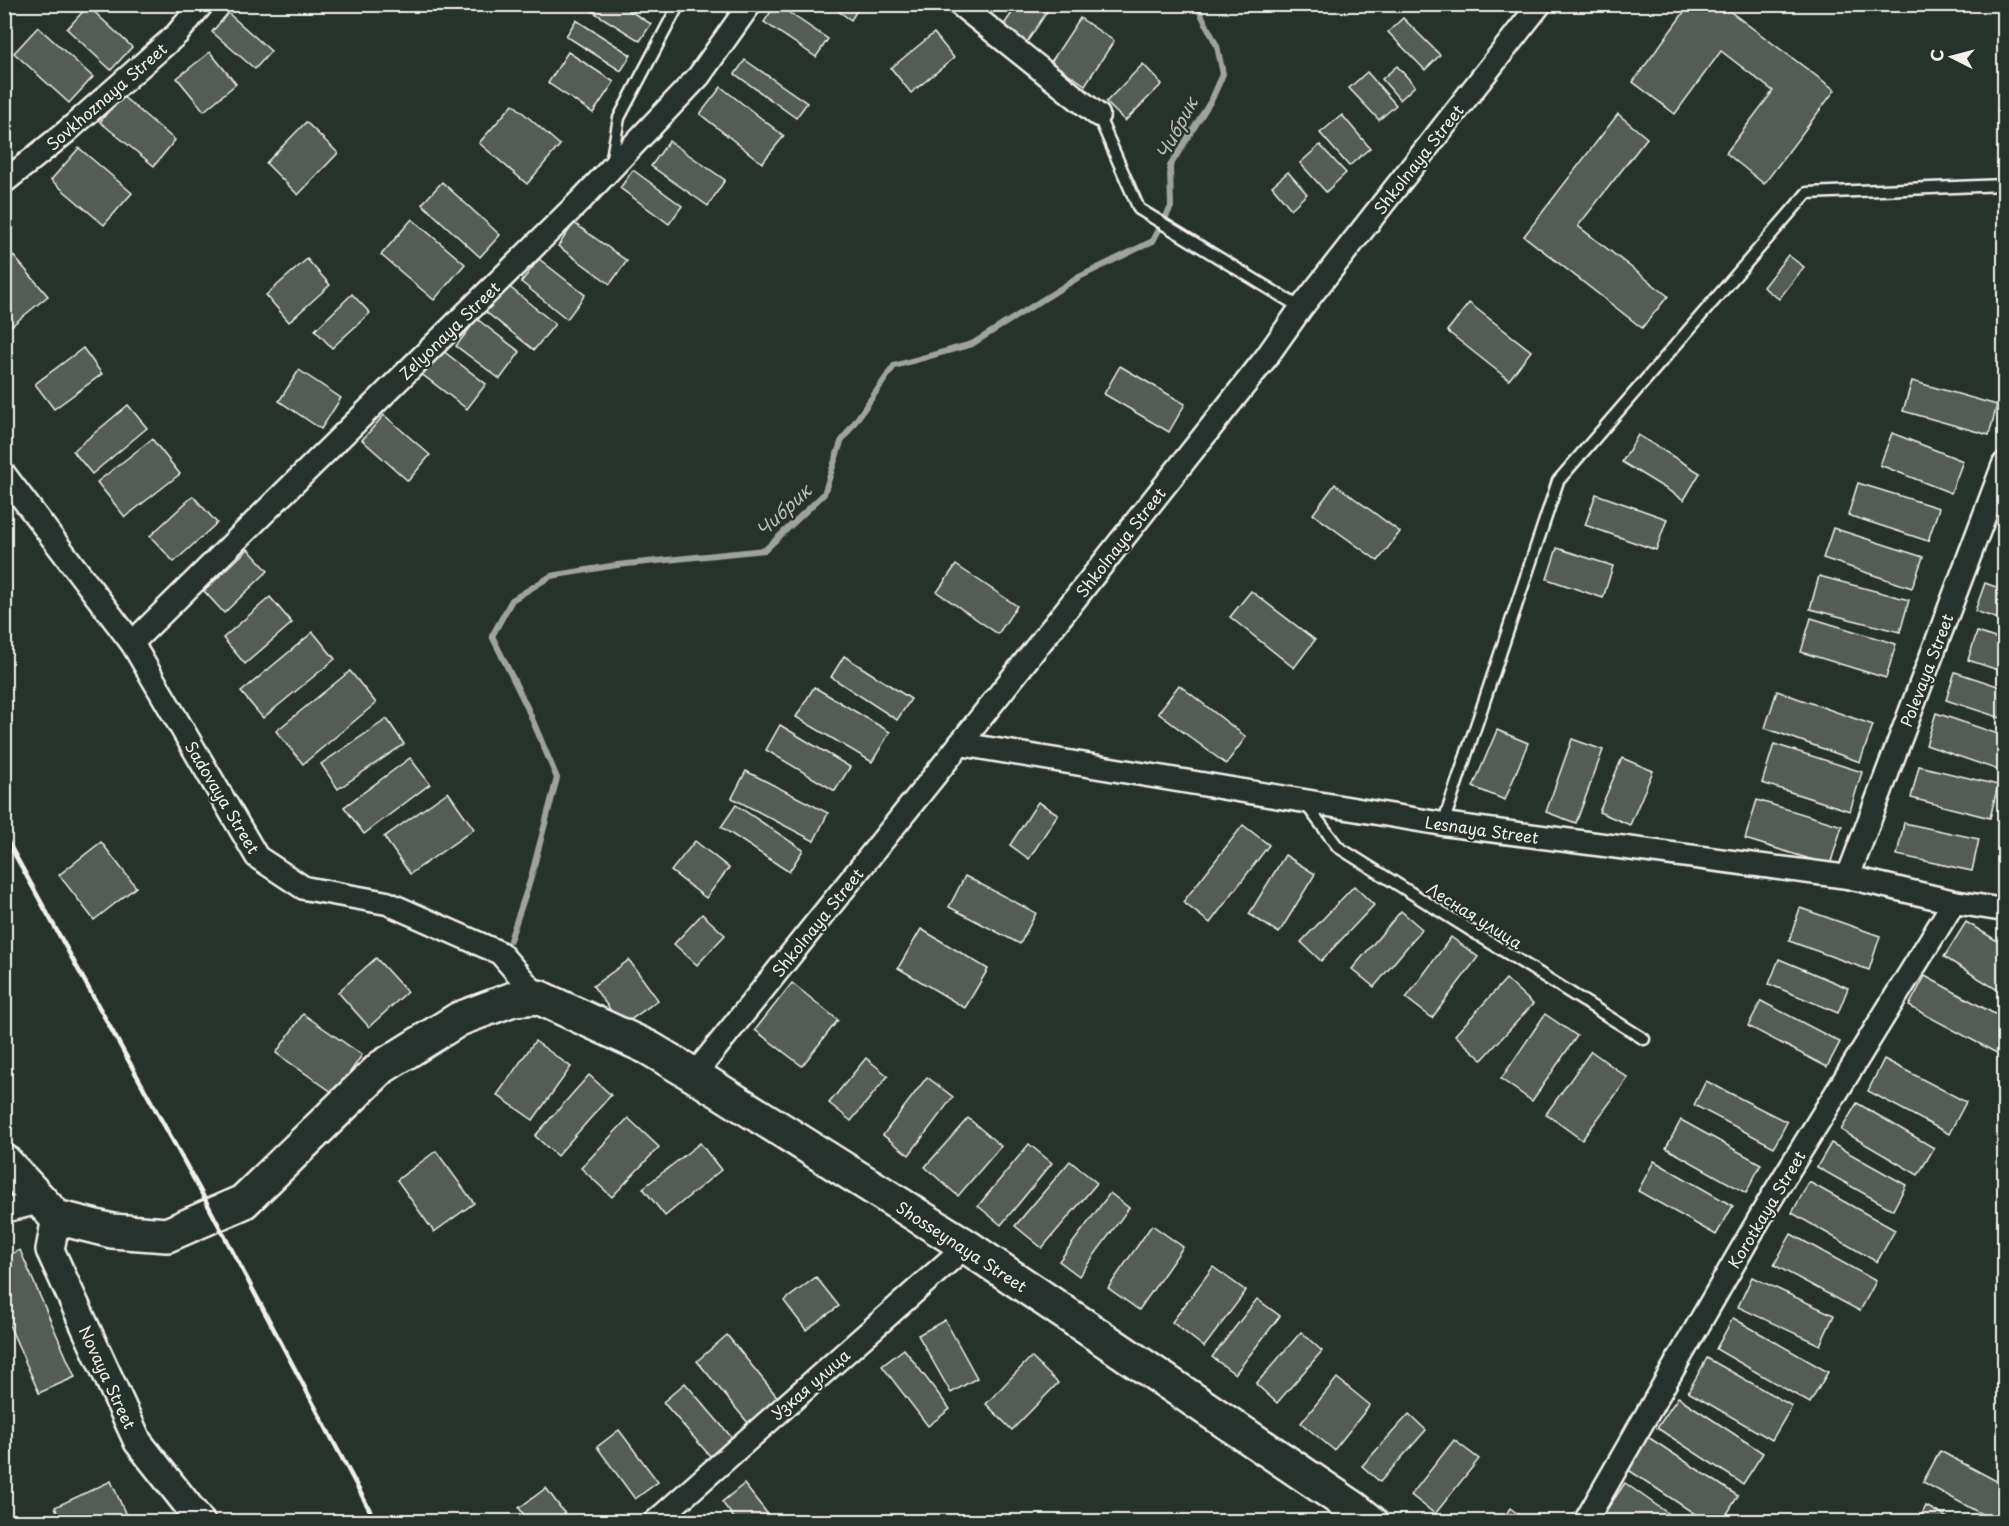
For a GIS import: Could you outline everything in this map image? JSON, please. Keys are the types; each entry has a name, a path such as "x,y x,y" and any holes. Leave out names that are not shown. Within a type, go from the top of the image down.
{"main road":[{"name":"Shosseynaya Street","path":"538,997 649,1048 966,1246 1371,1521"},
{"path":"4,1161 48,1209 112,1231 167,1235 243,1202 382,1067 459,1019 513,999 538,997"}],"street":[{"name":"Sovkhoznaya Street","path":"4,182 66,132 177,34 202,4"},
{"name":"Zelyonaya Street","path":"132,643 610,169 699,76 750,4"},
{"path":"959,4 1098,115"},
{"name":"Shkolnaya Street","path":"694,1075 1265,359 1301,309 1540,4"},
{"name":"Polevaya Street","path":"1848,877 2004,464"},
{"name":"Sadovaya Street","path":"4,474 132,643 257,857 304,888 387,903 500,953 538,997"},
{"name":"Lesnaya Street","path":"960,744 1443,824 1848,877 1954,902 2004,910"},
{"name":"Korotkaya Street","path":"1585,1521 1768,1202 1954,902"},
{"path":"4,1211 48,1209"},
{"name":"Novaya Street","path":"48,1209 50,1250 138,1442 201,1521"},
{"name":"Узкая улица","path":"655,1521 966,1246"}],"lane":[{"path":"610,169 619,118 679,4"},
{"path":"1098,115 1138,209 1301,309"},
{"path":"1443,824 1558,481 1806,193 2004,185"},
{"name":"Лесная улица","path":"1304,801 1338,847 1644,1039"}],"building":[{"path":"619,4 651,24 640,41 582,5"},
{"path":"776,4 828,39 816,57 764,22"},
{"path":"828,4 861,4 851,20"},
{"path":"1018,4 1052,4 1027,42 1003,26"},
{"path":"1690,4 1720,4 1835,90 1764,184 1726,153 1773,91 1721,51 1675,114 1633,82"},
{"path":"88,6 132,47 111,70 67,29"},
{"path":"228,13 271,51 255,69 212,32"},
{"path":"1080,18 1114,41 1085,85 1051,62"},
{"path":"1403,18 1440,55 1425,70 1388,32"},
{"path":"576,20 631,55 621,71 566,36"},
{"path":"38,27 93,77 69,103 14,53"},
{"path":"934,33 954,58 911,93 891,68"},
{"path":"210,52 236,84 204,111 177,78"},
{"path":"568,52 614,82 593,113 548,83"},
{"path":"745,60 807,103 796,118 735,74"},
{"path":"1143,64 1162,84 1125,121 1106,102"},
{"path":"1397,66 1415,86 1400,100 1382,79"},
{"path":"1367,72 1396,105 1379,120 1349,88"},
{"path":"721,87 784,136 762,163 700,114"},
{"path":"121,95 175,140 154,166 100,122"},
{"path":"513,104 560,145 527,184 479,143"},
{"path":"1618,114 1647,138 1578,226 1668,296 1642,328 1524,236"},
{"path":"1342,115 1370,148 1349,166 1320,133"},
{"path":"306,122 338,153 298,195 266,163"},
{"path":"669,141 725,180 708,206 651,166"},
{"path":"1320,145 1346,173 1326,192 1300,163"},
{"path":"79,148 132,193 104,225 51,180"},
{"path":"633,170 682,206 669,224 620,188"},
{"path":"1288,172 1307,194 1291,209 1272,186"},
{"path":"442,182 500,235 480,257 422,204"},
{"path":"412,219 465,264 434,300 381,255"},
{"path":"574,223 627,261 610,284 558,246"},
{"path":"11,253 48,296 4,332 4,258"},
{"path":"1788,255 1804,267 1779,299 1763,287"},
{"path":"307,259 330,285 289,322 266,295"},
{"path":"539,259 585,295 567,319 521,282"},
{"path":"507,285 555,324 534,350 486,312"},
{"path":"352,294 370,313 332,348 315,330"},
{"path":"1469,303 1531,351 1509,380 1447,331"},
{"path":"477,319 520,352 500,379 456,346"},
{"path":"438,347 486,384 467,409 419,372"},
{"path":"83,348 102,374 54,409 35,384"},
{"path":"1120,366 1185,404 1169,432 1104,394"},
{"path":"299,370 341,398 321,429 279,401"},
{"path":"1912,381 1997,405 1989,435 1903,411"},
{"path":"128,405 147,428 92,474 73,451"},
{"path":"384,415 430,455 408,481 362,440"},
{"path":"1892,433 1963,461 1951,493 1880,465"},
{"path":"1638,435 1700,473 1684,500 1622,462"},
{"path":"152,439 180,474 125,517 97,482"},
{"path":"1858,483 1939,508 1928,541 1848,515"},
{"path":"1335,484 1400,532 1378,561 1313,514"},
{"path":"1596,494 1667,519 1656,550 1585,525"},
{"path":"193,496 217,523 174,562 150,536"},
{"path":"1833,528 1923,557 1912,588 1823,558"},
{"path":"1557,548 1613,566 1603,598 1547,579"},
{"path":"248,549 268,571 224,613 204,591"},
{"path":"956,565 1017,606 998,634 937,592"},
{"path":"1819,576 1909,600 1900,632 1810,609"},
{"path":"1985,583 2004,590 2004,621 1975,611"},
{"path":"1251,591 1315,640 1294,668 1230,617"},
{"path":"270,597 292,623 245,664 223,638"},
{"path":"1811,618 1896,644 1886,678 1801,652"},
{"path":"313,632 335,659 263,718 241,692"},
{"path":"1977,632 2004,641 2004,672 1968,660"},
{"path":"844,656 911,699 897,720 831,677"},
{"path":"350,671 376,703 303,764 276,731"},
{"path":"1955,672 2004,688 2004,719 1946,700"},
{"path":"1179,685 1246,737 1226,764 1158,713"},
{"path":"814,687 890,732 872,762 796,717"},
{"path":"1777,691 1873,725 1860,762 1765,728"},
{"path":"1936,713 2004,736 2004,772 1926,745"},
{"path":"387,719 404,744 338,789 321,764"},
{"path":"780,725 850,767 835,791 766,750"},
{"path":"1497,730 1528,743 1505,800 1473,787"},
{"path":"1572,739 1603,750 1576,823 1546,812"},
{"path":"1774,744 1862,772 1850,811 1762,783"},
{"path":"410,758 430,784 364,834 344,807"},
{"path":"1622,758 1653,771 1630,825 1599,812"},
{"path":"1919,766 1998,785 1990,818 1911,798"},
{"path":"746,771 828,813 814,841 732,798"},
{"path":"448,792 474,829 410,874 384,837"},
{"path":"1757,800 1842,826 1830,865 1745,839"},
{"path":"1038,802 1058,814 1029,859 1010,845"},
{"path":"736,805 803,850 789,872 721,827"},
{"path":"1904,823 1979,839 1972,871 1897,855"},
{"path":"1243,825 1269,845 1210,923 1183,902"},
{"path":"695,841 729,868 706,898 671,871"},
{"path":"101,842 136,887 94,920 59,875"},
{"path":"1285,855 1315,874 1279,933 1249,914"},
{"path":"965,876 1036,913 1020,944 949,907"},
{"path":"1354,886 1374,905 1321,961 1301,942"},
{"path":"1800,908 1880,936 1869,970 1789,941"},
{"path":"1401,911 1422,929 1374,987 1352,969"},
{"path":"702,914 725,935 697,965 674,944"},
{"path":"1966,922 2004,945 2004,994 1944,957"},
{"path":"921,929 988,969 965,1008 898,968"},
{"path":"1451,937 1478,957 1432,1018 1406,998"},
{"path":"376,958 407,992 369,1027 338,992"},
{"path":"1779,959 1848,988 1838,1013 1769,984"},
{"path":"629,960 658,1000 622,1026 593,986"},
{"path":"1925,976 2004,1019 2004,1057 1909,1006"},
{"path":"1506,979 1533,1004 1482,1060 1455,1035"},
{"path":"792,983 838,1020 802,1066 755,1030"},
{"path":"1761,1001 1840,1042 1827,1067 1748,1026"},
{"path":"303,1014 362,1055 335,1094 276,1053"},
{"path":"1545,1014 1577,1036 1532,1101 1501,1079"},
{"path":"535,1041 571,1067 533,1120 497,1095"},
{"path":"1591,1051 1628,1078 1582,1140 1546,1114"},
{"path":"866,1058 888,1076 851,1121 829,1103"},
{"path":"1884,1059 1966,1102 1949,1134 1868,1091"},
{"path":"589,1075 611,1095 557,1156 535,1136"},
{"path":"927,1077 953,1097 909,1155 883,1135"},
{"path":"1706,1081 1787,1122 1774,1147 1694,1105"},
{"path":"1857,1103 1934,1148 1918,1175 1841,1130"},
{"path":"628,1118 659,1147 612,1197 581,1168"},
{"path":"968,1118 1001,1146 958,1196 925,1167"},
{"path":"1681,1120 1761,1164 1746,1193 1666,1148"},
{"path":"700,1143 721,1170 665,1216 643,1188"},
{"path":"1831,1143 1906,1185 1893,1210 1817,1167"},
{"path":"1029,1144 1052,1163 1001,1225 978,1206"},
{"path":"436,1151 474,1203 434,1232 397,1180"},
{"path":"1070,1161 1097,1183 1042,1248 1015,1226"},
{"path":"1654,1161 1733,1206 1716,1235 1638,1191"},
{"path":"1809,1182 1895,1230 1877,1262 1792,1213"},
{"path":"1110,1193 1129,1208 1079,1276 1059,1261"},
{"path":"1152,1225 1183,1247 1139,1310 1108,1288"},
{"path":"1791,1234 1876,1281 1860,1311 1774,1265"},
{"path":"20,1250 75,1377 39,1393 4,1313 4,1257"},
{"path":"1213,1267 1246,1291 1204,1347 1172,1322"},
{"path":"816,1277 839,1306 806,1330 784,1301"},
{"path":"1752,1277 1834,1315 1820,1345 1738,1307"},
{"path":"1257,1299 1280,1316 1235,1374 1212,1357"},
{"path":"1733,1318 1828,1372 1810,1403 1716,1349"},
{"path":"945,1320 977,1378 951,1393 918,1335"},
{"path":"1301,1332 1322,1351 1277,1403 1256,1384"},
{"path":"727,1335 783,1404 753,1429 697,1361"},
{"path":"904,1349 950,1409 928,1426 882,1366"},
{"path":"1031,1357 1058,1383 1012,1430 986,1404"},
{"path":"1707,1358 1792,1406 1772,1440 1688,1392"},
{"path":"1337,1378 1370,1405 1334,1450 1301,1423"},
{"path":"685,1383 739,1446 717,1464 663,1402"},
{"path":"1678,1397 1763,1453 1743,1484 1657,1428"},
{"path":"1409,1414 1426,1430 1380,1482 1362,1466"},
{"path":"619,1430 658,1482 635,1499 597,1447"},
{"path":"1648,1437 1738,1496 1722,1522 1707,1522 1627,1469"},
{"path":"1454,1440 1479,1459 1435,1514 1411,1495"},
{"path":"1940,1451 2004,1485 2004,1522 1996,1522 1923,1482"},
{"path":"111,1481 129,1522 62,1522 55,1507"},
{"path":"1625,1483 1680,1522 1607,1522 1601,1518"},
{"path":"744,1484 774,1522 737,1522 722,1502"},
{"path":"546,1488 571,1522 529,1522 519,1508"},
{"path":"1926,1506 1955,1522 1918,1522"},
{"path":"1510,1508 1529,1522 1501,1522"}],"waterway":[{"name":"Чибрик","path":"510,940 530,881 557,778 527,707 492,636 512,600 551,576 617,565 765,550 824,494 841,442 894,366 972,344 1079,277 1153,241 1171,207 1170,166 1212,99 1223,74 1217,46 1196,4"}],"railway":[{"path":"4,835 200,1190 376,1522"}]}
